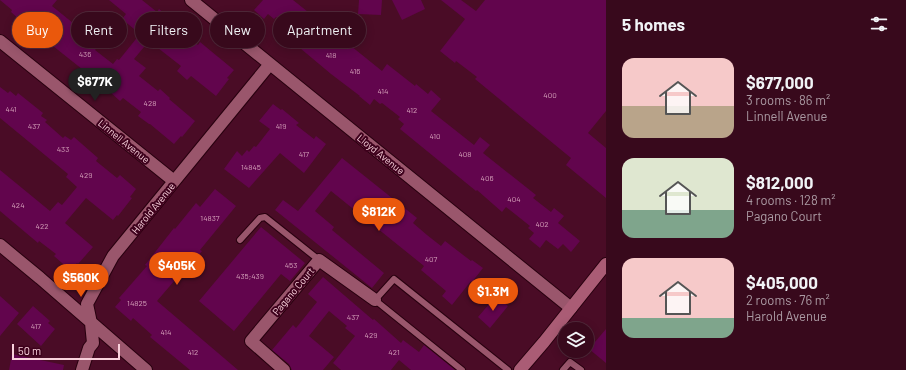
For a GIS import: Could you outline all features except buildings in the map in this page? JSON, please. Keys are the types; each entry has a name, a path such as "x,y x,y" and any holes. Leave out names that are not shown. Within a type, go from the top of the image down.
{"main road":[{"path":"520,370 571,308 604,271"}],"street":[{"name":"Lloyd Avenue","path":"191,0 571,308"},
{"name":"Linnell Avenue","path":"0,41 174,182"},
{"name":"Harold Avenue","path":"82,370 92,343 91,323 86,304 113,256 270,64"},
{"path":"0,245 146,370"},
{"name":"Pagano Court","path":"284,370 251,341 319,260 375,300"}],"lane":[{"path":"240,240 260,218 265,217 319,260"},
{"path":"375,300 394,279 508,370"},
{"name":"Pagano Court","path":"375,300 462,370"},
{"path":"563,370 570,362 581,370"}]}
